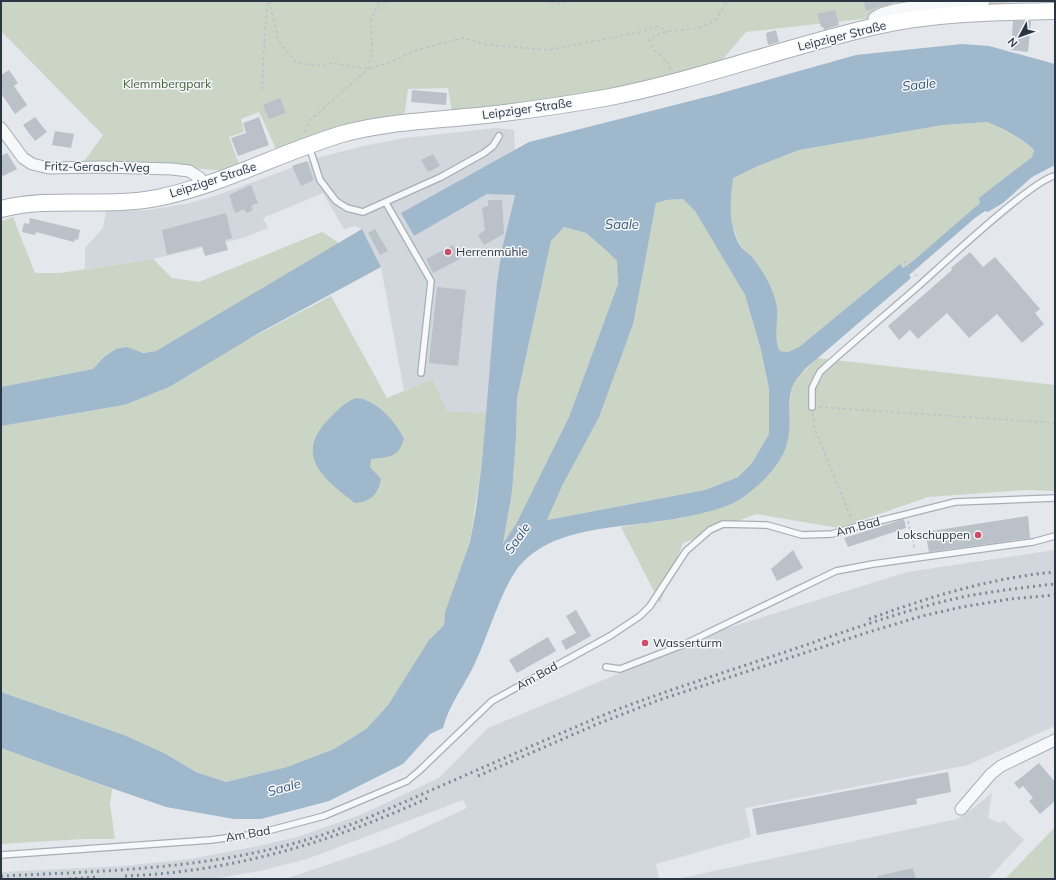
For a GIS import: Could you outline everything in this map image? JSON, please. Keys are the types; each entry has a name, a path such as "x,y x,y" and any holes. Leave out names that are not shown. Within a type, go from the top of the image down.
{"street":[{"path":"874,27 874,18 884,13 915,7 984,1"},
{"name":"Leipziger Straße","path":"1,209 21,204 126,201 156,198 204,185 343,134 383,126 541,109 670,84 874,27 963,14 1055,11"},
{"name":"Fritz-Gerasch-Weg","path":"1,128 23,158 32,164 49,168 102,167 171,169 189,172 200,178 204,185"},
{"path":"961,809 991,774 1001,766 1055,740"}],"lane":[{"path":"309,146 320,180 336,201 347,208 364,212 441,177 484,154 493,146 499,136"},
{"path":"812,407 812,388 820,372 992,221 1031,189 1049,177 1055,176"},
{"path":"386,203 431,281 421,373"},
{"name":"Am Bad","path":"1,855 211,840 256,834 324,816 407,781 420,772 492,702 610,636 640,616 650,606 686,551 710,530 723,524 741,523 767,525 802,534 832,534 955,502 1055,498"},
{"path":"606,666 620,669 685,644 836,571 1033,542 1055,536"}],"path":[{"path":"268,1 279,42 296,62 310,65 324,66 332,63 368,69 388,64 417,50 462,38 489,44 548,50 640,32 658,26 667,32"},
{"path":"262,90 265,27 268,1"},
{"path":"308,121 368,69 372,50 371,20 378,1"},
{"path":"378,4 390,1"},
{"path":"545,1 560,4 569,1"},
{"path":"670,84 670,65 653,49 648,40 655,34 698,28 716,19 727,1"},
{"path":"904,261 913,271"},
{"path":"855,527 814,427 812,407 1055,423"},
{"path":"906,514 917,558"}],"shaded area":[{"path":"496,128 514,130 515,150 402,213 414,236 487,194 515,194 502,249 486,413 447,411 433,379 404,391 381,267 362,229 355,226 344,229 323,193 263,218 268,228 243,238 153,259 85,269 85,248 103,228 106,211 147,210 186,204 215,196 321,157 363,146 405,138"},
{"path":"1055,550 1055,726 968,765 745,808 751,837 656,864 659,879 285,879 389,844 467,808 463,800 307,859 264,870 213,879 1,879 1,872 123,866 190,859 297,837 360,815 439,778 488,728 728,628 907,572"},
{"path":"992,793 988,818 1000,823 1003,820 1024,840 988,879 677,879 957,819"}],"green space":[{"name":"Klemmbergpark","path":"1,1 1021,1 746,32 717,66 594,94 452,112 448,88 408,89 404,118 336,129 276,149 259,112 241,119 244,132 229,137 240,167 228,171 138,164 83,163 103,135 1,31"},
{"path":"987,122 1012,134 1029,145 1034,150 1032,157 970,213 913,261 903,268 900,264 799,347 788,352 780,351 776,341 776,304 752,257 740,245 732,225 729,209 732,178 799,150 943,125"},
{"path":"683,199 695,211 745,295 761,350 769,389 769,434 752,463 738,477 705,490 547,520 563,484 645,260 656,203 667,200"},
{"path":"13,217 35,273 60,273 153,259 172,278 199,282 322,232 339,243 156,351 104,357 93,369 1,387 1,221"},
{"path":"564,227 586,233 617,261 618,284 569,417 516,524 503,546 512,492 517,398 551,241"},
{"path":"331,296 387,398 433,379 447,411 486,413 482,461 470,542 445,612 444,625 429,640 388,705 366,729 334,749 287,767 226,782 196,772 164,753 124,735 1,692 1,426 124,405"},
{"path":"817,358 1055,385 1055,491 1026,490 928,497 839,528 756,514 683,543 660,603 621,527 681,518 709,511 743,498 755,488 787,443 791,391 794,382"},
{"path":"1,748 112,789 110,804 115,839 83,839 1,844"},
{"path":"1055,827 1055,879 1005,879"}],"water":[{"name":"Saale","path":"962,44 989,46 1055,64 1055,165 1032,177 1003,203 988,212 985,211 975,218 909,275 911,278 805,369 795,381 791,390 789,404 789,436 781,458 764,479 745,496 726,506 701,514 597,530 559,539 543,547 528,558 515,572 509,582 475,663 449,711 443,728 430,734 403,764 329,801 261,819 234,819 166,807 1,748 1,692 124,735 164,753 196,772 226,782 287,767 334,749 366,729 388,705 429,640 444,625 445,612 470,542 482,461 497,282 502,249 515,195 487,194 414,236 401,213 529,142 718,94 856,55","holes":["987,122 1012,134 1029,145 1034,150 1032,157 979,198 980,203 913,261 903,268 900,264 799,347 788,352 780,351 776,334 777,309 772,291 767,279 756,262 743,249 735,236 731,220 733,178 758,166 799,150 943,125","683,199 695,211 745,295 761,350 769,389 769,434 752,463 738,477 705,490 547,520 563,484 599,417 633,324 656,203 667,200","564,227 586,233 617,261 618,284 569,417 516,524 503,544 512,492 517,398 551,241"]},
{"path":"362,229 381,267 259,333 169,387 124,405 1,426 1,387 93,369 104,357 116,349 127,347 143,353 156,351"},
{"path":"356,398 371,402 384,412 391,419 404,439 402,445 396,453 388,457 371,459 370,467 381,479 380,484 373,496 365,501 355,503 325,477 318,467 314,457 313,446 317,434 327,421 340,408"}],"building":[{"path":"864,1 893,1 893,3 866,11"},
{"path":"835,10 839,25 824,30 823,27 821,27 817,14"},
{"path":"1013,21 1031,21 1028,52 1011,50"},
{"path":"776,30 779,42 768,45 766,33"},
{"path":"9,70 18,83 14,86 27,105 15,114 1,93 1,75"},
{"path":"412,90 447,93 446,105 411,102"},
{"path":"280,98 286,113 269,119 263,105"},
{"path":"35,117 47,132 35,141 23,125"},
{"path":"259,117 269,145 238,156 231,138 246,133 243,123"},
{"path":"55,131 74,134 71,148 52,145"},
{"path":"7,153 17,169 3,176 1,172 1,156"},
{"path":"433,154 440,166 428,172 421,160"},
{"path":"307,161 314,180 301,186 292,166"},
{"path":"251,185 258,203 251,206 253,210 246,213 244,209 235,213 229,195"},
{"path":"488,200 502,200 504,234 484,245 478,235 485,230 482,208 488,206"},
{"path":"226,213 232,238 225,240 228,250 205,256 202,246 167,255 162,230"},
{"path":"30,218 80,230 78,240 75,239 74,242 36,232 35,235 22,232 24,223 29,224"},
{"path":"375,229 388,251 380,255 368,233"},
{"name":"Herrenmühle","path":"453,245 460,259 433,273 426,259"},
{"path":"970,252 983,267 995,257 1040,309 1035,313 1044,324 1022,343 997,314 969,338 947,313 918,339 910,330 899,340 888,326 952,270 951,268"},
{"path":"437,287 466,290 458,366 429,363"},
{"name":"Lokschuppen","path":"1028,516 1030,538 929,552 925,532"},
{"path":"904,519 906,528 848,547 844,538"},
{"path":"793,550 803,568 777,581 771,569"},
{"path":"576,610 591,636 566,650 561,641 576,633 566,616"},
{"path":"548,637 556,651 517,673 509,660"},
{"path":"1039,763 1055,782 1055,801 1040,814 1029,801 1033,798 1023,786 1019,789 1014,783"},
{"path":"948,772 951,792 916,799 917,804 757,835 752,809"},
{"path":"913,868 916,879 878,879 878,876"}],"railway":[{"path":"869,619 914,603 983,584 1055,572"},
{"path":"1,876 121,870 201,862 280,847 319,836 360,821 594,719 677,688 915,609 967,596 1055,584"},
{"path":"478,776 595,725 659,700 869,632 922,616 962,607 1010,599 1055,595"},
{"path":"125,876 204,868 281,852 356,828 430,797"},
{"path":"69,879 97,877"}],"place":[{"name":"Herrenmühle","path":"448,252"},
{"name":"Lokschuppen","path":"978,535"},
{"name":"Wasserturm","path":"645,643"}]}
